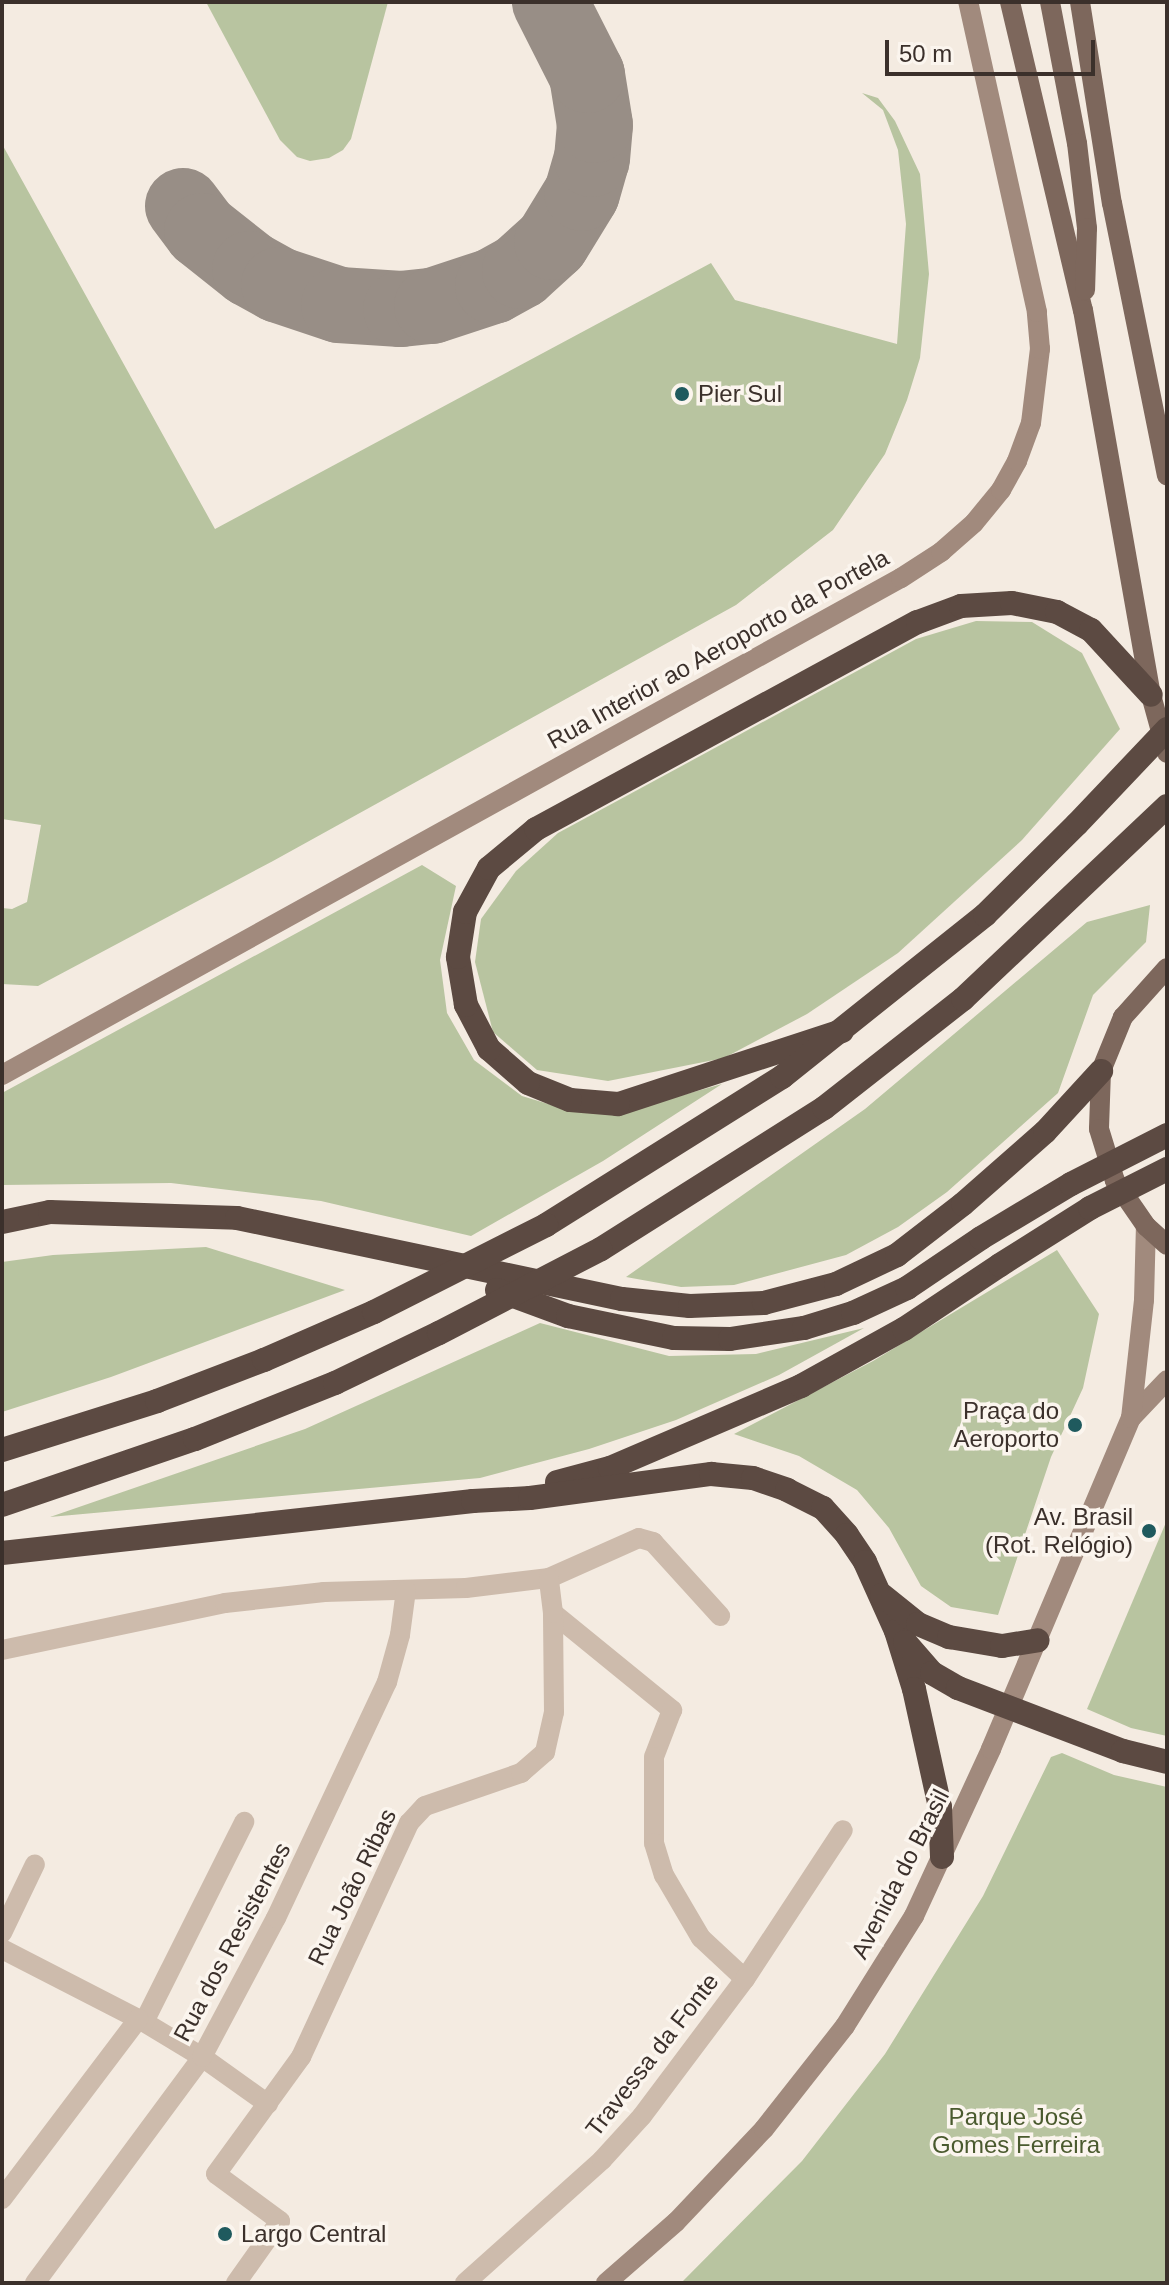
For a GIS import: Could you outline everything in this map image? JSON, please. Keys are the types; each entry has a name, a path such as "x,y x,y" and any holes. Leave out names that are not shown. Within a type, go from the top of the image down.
{"highway":[{"path":"842,1031 618,1104 570,1100 528,1083 489,1049 466,1005 458,957 465,912 489,868 536,829 918,622 961,606 1012,603 1057,612 1091,630 1151,695"},
{"path":"2,1450 157,1401 264,1360 374,1312 546,1225 782,1077 842,1031 985,915 1167,729"},
{"path":"2,1505 195,1439 335,1383 601,1249 824,1108 963,999 1087,885 1167,806"},
{"path":"2,1222 50,1212 237,1218 622,1299 690,1306 764,1303 836,1284 897,1255 963,1204 1045,1132 1101,1071"},
{"path":"386,1250 568,1316 674,1338 730,1339 804,1328 853,1313 907,1288 981,1238 1071,1184 1167,1135"},
{"path":"473,1501 610,1468 699,1433 839,1365 904,1329 1090,1208 1167,1169"},
{"path":"2,1553 473,1501 530,1498 711,1474 753,1478 823,1508 847,1535 880,1594 896,1631 931,1764 940,1807 942,1857"},
{"path":"880,1594 918,1624 961,1640 1002,1646 1038,1640"},
{"path":"896,1631 932,1673 1009,1708 1123,1751 1167,1762"}],"main road":[{"path":"1010,2 1083,310 1151,695 1167,753"},
{"path":"1050,2 1069,96 1087,228 1083,310"},
{"path":"1080,2 1112,203 1167,475"},
{"path":"1167,968 1123,1017 1101,1071 1099,1129 1115,1181 1146,1226 1167,1245"}],"street":[{"name":"Rua Interior ao Aeroporto da Portela","path":"2,1075 901,578 941,552 974,523 1001,490 1017,461 1031,423 1040,349 1037,312 968,2"},
{"name":"Avenida do Brasil","path":"606,2283 721,2176 806,2079 881,1971 914,1916 1009,1708 1131,1418 1144,1300 1146,1226"},
{"name":"Avenida do Brasil","path":"1131,1418 1167,1380"},
{"path":"2,1650 225,1603 324,1592 406,1590 549,1578 630,1541 646,1538 720,1616"},
{"name":"Rua João Ribas","path":"236,2283 280,2221 216,2174 301,2057 368,1905 416,1813 436,1801 521,1773 545,1752 554,1712 553,1613 549,1578"},
{"name":"Rua dos Resistentes","path":"35,2283 202,2057 283,1904 387,1682 400,1635 406,1590"},
{"path":"553,1613 672,1710 654,1757 654,1843 664,1875 701,1938 745,1979"},
{"path":"2,2199 141,2021 244,1822"},
{"name":"Travessa da Fonte","path":"465,2283 622,2138 745,1979 843,1830"},
{"path":"2,1933 35,1864"},
{"path":"2,1949 141,2021 202,2057 268,2104"}],"green space":[{"path":"206,2 388,2 351,139 343,150 329,158 310,161 297,157 280,140"},
{"path":"862,93 878,98 895,121 920,174 929,274 920,358 907,400 885,454 833,530 736,605 273,861 38,986 2,984 2,908 12,909 27,902 41,825 2,819 2,144 215,529 711,263 735,300 897,344 906,224 898,150 883,110"},
{"path":"976,621 1032,622 1082,653 1120,729 1022,840 898,953 807,1014 724,1058 608,1081 537,1070 493,1032 475,962 481,919 516,871 558,833 916,639"},
{"path":"422,865 456,886 440,960 447,1013 474,1060 522,1096 568,1110 619,1113 722,1084 603,1161 471,1236 321,1201 171,1183 2,1185 2,1093"},
{"path":"1150,905 1146,942 1093,995 1058,1093 947,1192 898,1227 846,1255 734,1285 681,1287 626,1277 865,1109 1087,922"},
{"path":"206,1247 345,1290 111,1377 2,1412 2,1262 53,1255"},
{"path":"1057,1250 1099,1314 1083,1388 1051,1457 998,1615 951,1607 921,1586 889,1528 857,1490 799,1456 734,1434 873,1361"},
{"path":"540,1323 669,1356 756,1354 864,1328 779,1375 676,1420 589,1449 480,1478 50,1517 305,1429"},
{"path":"1167,1520 1167,1736 1131,1728 1087,1709"},
{"name":"Parque José Gomes Ferreira","path":"1062,1753 1114,1775 1167,1787 1167,2283 681,2283 802,2161 885,2054 983,1896 1051,1757"}],"taxiway":[{"path":"183,206 202,231 250,269 279,285 339,305 401,309 432,306 493,286 520,271 552,242 582,193 592,159 595,125 587,75 550,2"}],"place":[{"name":"Pier Sul","path":"682,394"},
{"name":"Praça do Aeroporto","path":"1075,1425"},
{"name":"Av. Brasil (Rot. Relógio)","path":"1149,1531"},
{"name":"Largo Central","path":"225,2234"}]}
